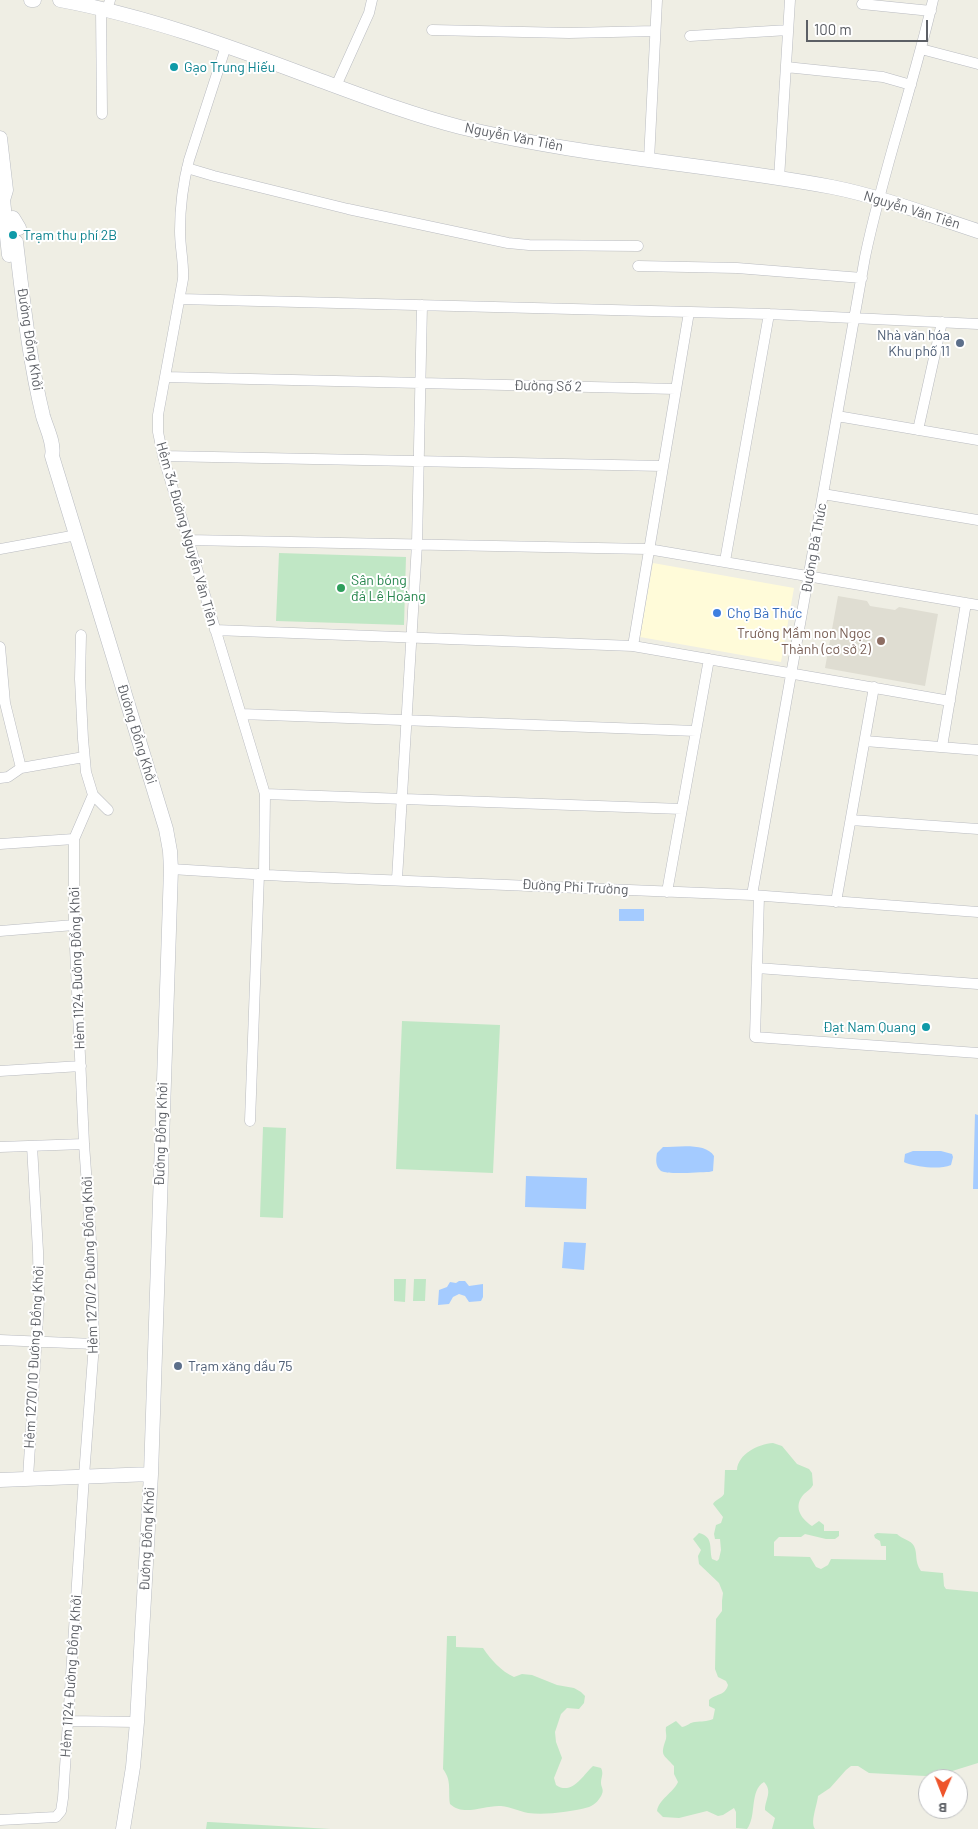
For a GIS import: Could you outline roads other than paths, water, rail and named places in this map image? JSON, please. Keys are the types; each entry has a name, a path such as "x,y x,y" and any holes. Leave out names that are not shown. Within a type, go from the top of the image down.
{"main road":[{"name":"Nguyễn Văn Tiên","path":"60,0 106,6 226,46 406,111 480,132 574,149 834,188 878,198 978,231"},
{"name":"Đường Đồng Khởi","path":"0,138 6,190 3,200 19,330 38,423 46,452 52,456"},
{"name":"Đường Đồng Khởi","path":"6,190 12,198 20,279 36,380 53,449 52,456 166,829 170,851 171,869 151,1474 137,1722 123,1829"},
{"path":"0,1480 151,1474"}],"street":[{"path":"336,86 369,13 372,0"},
{"path":"649,160 657,0"},
{"path":"779,179 790,0"},
{"name":"Đường Bà Thức","path":"933,0 921,49 878,198 854,318 792,673 756,896 757,968 755,1037 978,1053"},
{"path":"862,4 930,11"},
{"path":"102,114 106,6"},
{"path":"432,30 569,33 655,31"},
{"path":"690,36 788,30"},
{"name":"Hẻm 34 Đường Nguyễn Văn Tiên","path":"226,46 187,168 180,219 183,269 180,299 157,426 163,456 266,794 250,1121"},
{"path":"921,49 978,64"},
{"path":"786,68 883,77 911,85"},
{"path":"187,168 348,209 508,243 529,245 638,246"},
{"path":"638,266 736,268 862,278"},
{"path":"180,299 769,314 978,324"},
{"path":"398,879 416,544 422,305"},
{"path":"633,646 689,312"},
{"path":"725,561 769,314"},
{"path":"918,430 942,322"},
{"name":"Đường Số 2","path":"165,377 676,389"},
{"path":"837,416 978,440"},
{"path":"163,456 663,466"},
{"path":"823,494 978,520"},
{"path":"0,549 77,536"},
{"path":"188,540 648,549 978,604"},
{"path":"942,747 966,602"},
{"path":"215,630 633,646 950,701"},
{"path":"81,635 80,679 84,757 93,795 108,810"},
{"path":"0,647 5,703 21,768"},
{"path":"667,892 709,659"},
{"path":"836,902 874,688"},
{"path":"241,714 696,731"},
{"path":"864,741 978,750"},
{"path":"0,778 8,777 21,768 84,757"},
{"path":"266,794 682,809"},
{"name":"Hẻm 1124 Đường Đồng Khởi","path":"84,1144 74,925 74,839 93,795"},
{"path":"851,820 978,828"},
{"path":"0,844 74,839"},
{"name":"Đường Phi Trường","path":"171,869 756,896 978,912"},
{"path":"0,931 74,925"},
{"path":"757,968 978,984"},
{"path":"0,1071 81,1066"},
{"path":"0,1147 84,1144"},
{"name":"Hẻm 1270/2 Đường Đồng Khởi","path":"84,1144 92,1255 94,1344 84,1476"},
{"name":"Hẻm 1270/10 Đường Đồng Khởi","path":"28,1478 39,1300 32,1146"},
{"path":"0,1340 94,1344"},
{"name":"Hẻm 1124 Đường Đồng Khởi","path":"0,1820 56,1817 61,1811 84,1476"},
{"path":"68,1721 137,1722"}],"water":[{"path":"619,909 644,909 644,921 619,921"},
{"path":"975,1114 978,1115 978,1189 973,1189"},
{"path":"691,1146 705,1149 714,1156 713,1171 677,1173 661,1171 657,1165 656,1158 657,1153 663,1147"},
{"path":"913,1151 941,1151 952,1154 951,1165 946,1167 929,1167 916,1166 904,1162 905,1154"},
{"path":"526,1176 587,1178 586,1209 525,1207"},
{"path":"564,1242 586,1243 584,1270 562,1268"},
{"path":"465,1281 469,1286 483,1284 483,1297 481,1301 469,1302 465,1296 459,1294 453,1297 449,1304 438,1305 439,1290 447,1287 450,1282 456,1283"}],"place":[{"name":"Gạo Trung Hiếu","path":"174,67"},
{"name":"Trạm thu phí 2B","path":"13,235"},
{"name":"Nhà văn hóa Khu phố 11","path":"960,343"},
{"name":"Sân bóng đá Lê Hoàng","path":"341,588"},
{"name":"Chợ Bà Thức","path":"717,613"},
{"name":"Trường Mầm non Ngọc Thành (cơ sở 2)","path":"881,641"},
{"name":"Đạt Nam Quang","path":"926,1027"},
{"name":"Trạm xăng dầu 75","path":"178,1366"}]}
